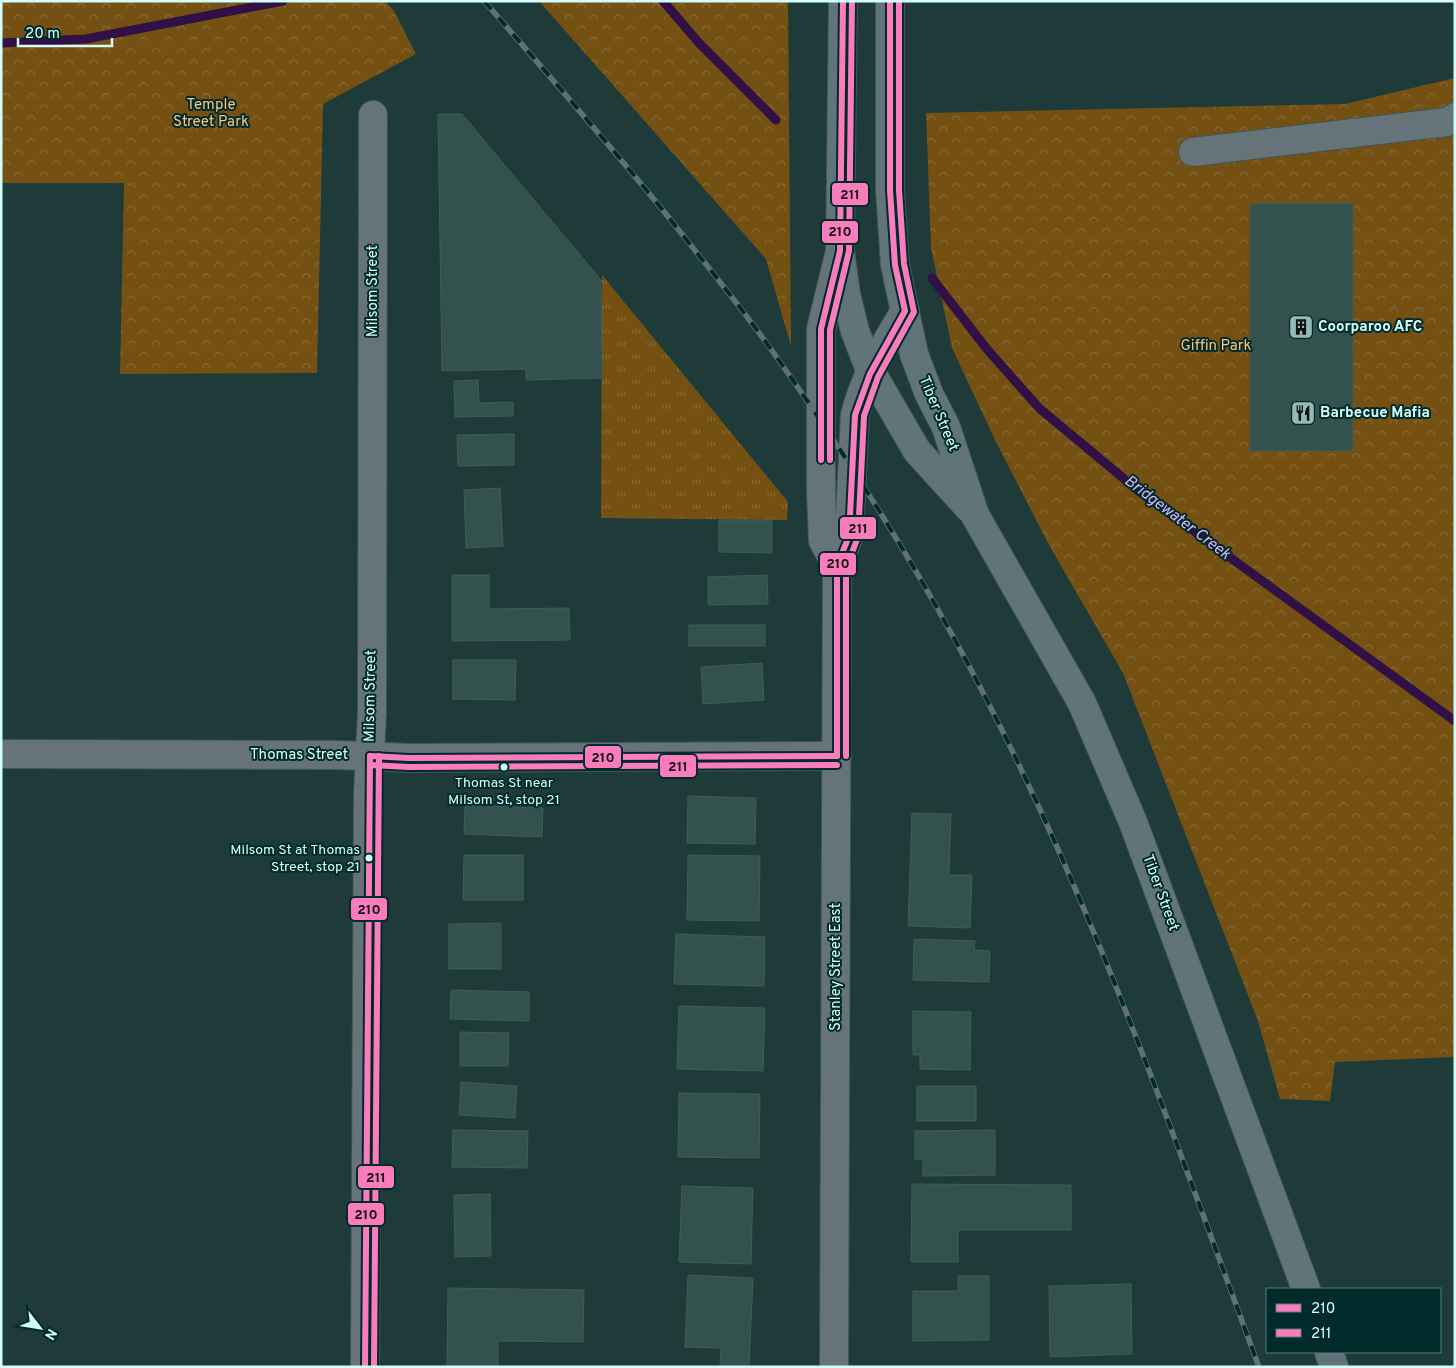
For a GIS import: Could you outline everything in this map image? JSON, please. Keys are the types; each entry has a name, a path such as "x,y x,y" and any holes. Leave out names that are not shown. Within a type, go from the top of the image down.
{"main road":[{"name":"Stanley Street East","path":"840,251 842,1"},
{"path":"890,1 890,190 896,265 905,311"},
{"name":"Tiber Street","path":"840,251 846,294 855,331 870,370 917,451 975,515"},
{"name":"Tiber Street","path":"905,311 914,354 928,394 946,427 975,515 1082,703 1111,767 1306,1288"},
{"path":"1329,1353 1334,1367"}],"street":[{"name":"Milsom Street","path":"365,1367 370,756 372,713 373,115"},
{"path":"1193,152 1446,122 1455,117"},
{"name":"Stanley Street East","path":"837,566 823,541 821,493 821,329 840,251"},
{"name":"Stanley Street East","path":"834,1367 837,566 849,536 855,415 859,398 870,370 905,311"},
{"name":"Thomas Street","path":"1,754 370,756 409,758 837,756"}],"green space":[{"name":"Temple Street Park","path":"1,1 385,1 394,11 416,54 323,104 317,373 120,374 124,183 1,183"},
{"path":"539,1 788,1 791,346 766,259"},
{"name":"Giffin Park","path":"1455,78 1455,1057 1335,1062 1330,1101 1280,1099 1258,1021 1123,673 1049,545 994,438 952,348 931,248 926,113 1345,104"},
{"path":"602,275 788,502 787,520 601,518"}],"building":[{"path":"438,114 462,114 601,280 602,378 526,380 526,369 442,371"},
{"name":"Coorparoo AFC","path":"1353,203 1353,451 1250,451 1250,204"},
{"path":"478,380 479,403 513,402 513,416 455,417 454,381"},
{"path":"514,434 514,465 458,466 457,435"},
{"path":"500,488 503,546 466,548 464,490"},
{"path":"719,520 772,520 772,553 719,552"},
{"path":"452,575 489,575 489,609 569,608 570,640 452,641"},
{"path":"767,575 768,604 708,605 708,577"},
{"path":"689,625 765,625 765,646 689,646"},
{"path":"453,660 516,660 515,700 453,699"},
{"path":"762,663 764,700 703,704 701,667"},
{"path":"688,796 756,798 755,844 687,843"},
{"path":"465,805 543,808 542,837 464,834"},
{"path":"912,813 951,814 949,875 972,875 970,928 908,926"},
{"path":"464,855 523,855 523,900 463,900"},
{"path":"688,855 760,856 759,921 687,920"},
{"path":"501,923 501,969 449,969 449,924"},
{"path":"676,934 765,937 764,986 674,984"},
{"path":"914,939 975,941 974,950 990,951 989,982 913,980"},
{"path":"451,990 529,992 529,1021 450,1019"},
{"path":"679,1006 765,1008 763,1071 677,1069"},
{"path":"913,1011 971,1012 970,1070 920,1069 920,1055 913,1055"},
{"path":"460,1032 509,1033 508,1066 460,1066"},
{"path":"461,1082 517,1086 515,1118 459,1115"},
{"path":"917,1086 976,1086 976,1121 917,1121"},
{"path":"679,1093 760,1094 759,1158 678,1157"},
{"path":"453,1130 528,1131 527,1168 452,1167"},
{"path":"995,1130 995,1175 923,1176 923,1159 915,1159 915,1131"},
{"path":"912,1184 1071,1185 1071,1230 958,1230 958,1262 911,1262"},
{"path":"682,1186 753,1188 751,1264 679,1262"},
{"path":"490,1194 491,1256 455,1257 454,1195"},
{"path":"688,1275 753,1278 749,1367 720,1367 721,1348 685,1347"},
{"path":"958,1276 989,1276 989,1340 913,1341 913,1291 958,1291"},
{"path":"1131,1284 1132,1354 1050,1357 1049,1286"},
{"path":"448,1288 584,1290 583,1342 498,1341 498,1367 447,1367"}],"waterway":[{"name":"Bridgewater Creek","path":"1,43 86,39 283,1"},
{"name":"Bridgewater Creek","path":"663,1 699,43 776,120"},
{"name":"Bridgewater Creek","path":"932,278 986,348 1039,408 1140,492 1455,721"}],"railway":[{"path":"484,1 647,191 756,329 842,453 934,602 1001,727 1083,907 1156,1090 1259,1367"}],"transit line":[{"name":"210","path":"821,460 821,329 840,251 843,1"},
{"name":"211","path":"830,460 830,330 849,251 852,1"},
{"name":"210","path":"837,756 837,566 849,536 855,415 870,374 905,311 895,265 890,190 890,1"},
{"name":"211","path":"846,756 846,568 858,537 864,416 878,377 914,312 904,264 899,190 899,1"},
{"name":"210","path":"370,756 409,758 837,756"},
{"name":"210","path":"365,1367 370,756"},
{"name":"211","path":"374,1367 379,756"},
{"name":"211","path":"370,765 409,767 837,765"}],"place":[{"name":"Coorparoo AFC","path":"1301,327"},
{"name":"Barbecue Mafia","path":"1303,413"},
{"name":"Thomas St near Milsom St, stop 21","path":"504,767"},
{"name":"Milsom St at Thomas Street, stop 21","path":"369,858"}]}
